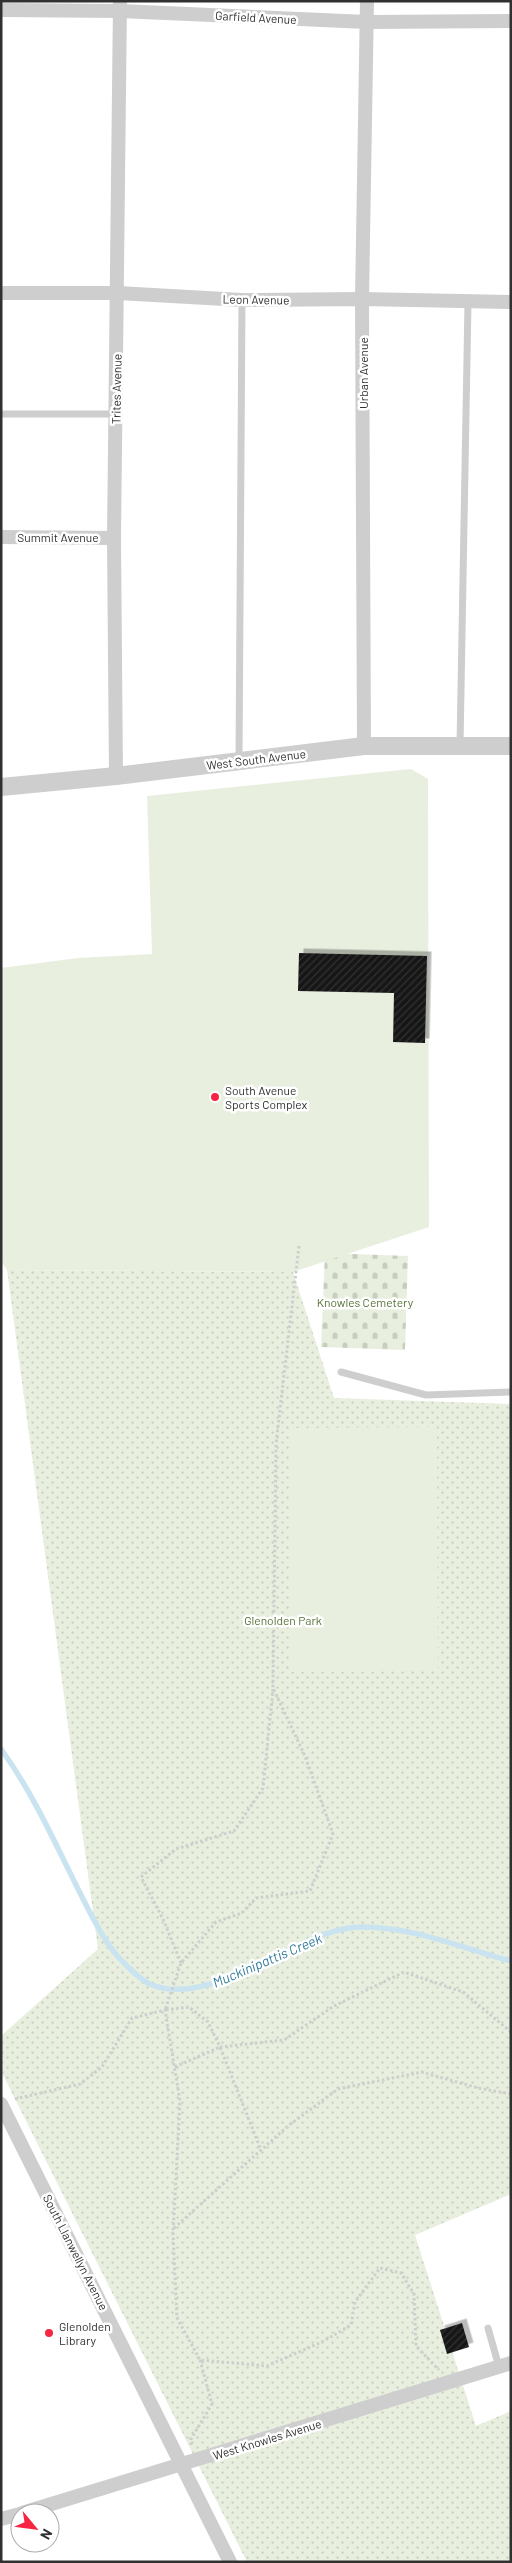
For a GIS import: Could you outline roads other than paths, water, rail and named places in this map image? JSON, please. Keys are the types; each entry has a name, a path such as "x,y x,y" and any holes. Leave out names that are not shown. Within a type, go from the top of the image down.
{"street":[{"name":"Urban Avenue","path":"364,746 362,299 367,1"},
{"name":"Garfield Avenue","path":"1,10 120,6 367,22 511,21"},
{"name":"Trites Avenue","path":"116,776 114,538 120,6"},
{"name":"Leon Avenue","path":"1,293 118,293 242,300 362,299 511,302"},
{"name":"Summit Avenue","path":"1,537 114,538"},
{"name":"West South Avenue","path":"1,787 116,776 364,746 511,746"},
{"name":"South Llanwellyn Avenue","path":"6,2102 186,2465 230,2562"},
{"name":"West Knowles Avenue","path":"55,2503 186,2465 505,2365"}],"lane":[{"path":"239,761 242,300"},
{"path":"460,746 468,302"},
{"path":"1,414 116,414"},
{"path":"341,1372 426,1395 511,1392"},
{"path":"488,2328 505,2365"}],"waterway":[{"name":"Muckinipattis Creek","path":"1,1749 33,1801 104,1937 126,1965 152,1985 176,1989 202,1986 229,1977 310,1940 336,1931 360,1927 398,1930 417,1934 511,1961"}],"place":[{"name":"South Avenue Sports Complex","path":"215,1097"},
{"name":"Glenolden Library","path":"49,2333"}],"park label":[{"name":"Knowles Cemetery","path":"365,1302"},
{"name":"Glenolden Park","path":"283,1620"}]}
